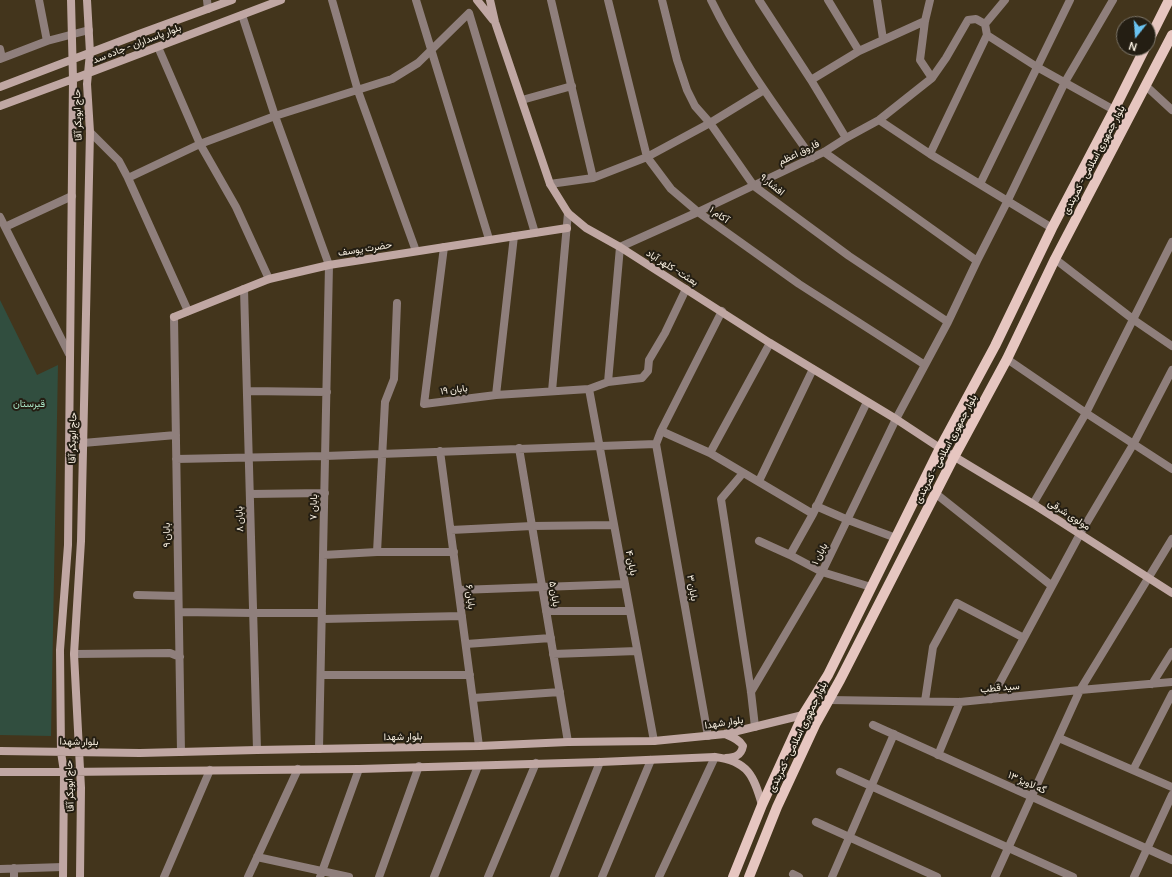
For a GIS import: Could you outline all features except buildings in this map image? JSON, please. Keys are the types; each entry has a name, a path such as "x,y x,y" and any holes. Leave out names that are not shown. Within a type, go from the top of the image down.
{"main road":[{"name":"حاج ابوبکر آقا","path":"63,877 64,772 61,752 60,650 68,545 73,80 71,0"},
{"name":"حاج ابوبکر آقا","path":"80,877 81,788 74,654 81,541 90,132 88,74 90,53 87,0"},
{"name":"بلوار پاسداران - جاده سد","path":"0,87 232,0"},
{"name":"بلوار پاسداران - جاده سد","path":"0,106 73,80 281,0"},
{"path":"477,0 495,22"},
{"path":"490,0 495,22"},
{"path":"1156,26 1169,0"},
{"name":"بعثت- کلهر آباد","path":"495,22 550,184 568,213 586,228 620,247 770,343 896,419 940,448"},
{"name":"بلوار جمهوری اسلامی - کمربندی","path":"749,877 777,807 816,723 840,680 935,493 1008,359 1055,259 1172,35"},
{"name":"بلوار جمهوری اسلامی - کمربندی","path":"733,877 762,805 803,715 828,675 870,587 940,448 995,346 1052,228 1141,56"},
{"name":"حضرت یوسف","path":"174,317 269,279 329,265 567,228"},
{"name":"مولوی شرقی","path":"940,448 1033,504 1172,593"},
{"path":"828,675 840,680"},
{"path":"803,715 816,723"},
{"name":"بلوار شهدا","path":"0,751 140,753 654,741 725,734 803,715"},
{"path":"0,772 478,766 736,757 740,753 743,746 741,742 725,734"},
{"path":"725,758 742,765 749,771 757,788 762,805"}],"street":[{"path":"39,0 46,41"},
{"path":"207,0 208,9"},
{"path":"332,0 358,91 416,252"},
{"path":"416,0 489,240"},
{"path":"551,0 593,178"},
{"name":"آکام ۱","path":"608,0 647,157 671,189 698,212 799,284 925,365"},
{"name":"افشار ۹","path":"662,0 677,60 687,90 695,106 710,123 754,186 849,256 948,322"},
{"path":"711,0 722,23 764,90 812,158"},
{"path":"759,0 811,80 846,138"},
{"path":"828,0 859,50"},
{"path":"876,0 883,39"},
{"path":"930,0 925,21 920,60 932,78"},
{"path":"930,154 987,35 984,24 1004,0"},
{"path":"980,184 1070,0"},
{"name":"بابان ۱","path":"751,692 822,572 896,419 948,322 1065,82 1113,0"},
{"path":"128,178 200,144 275,116 392,79 418,63 430,49 469,13 534,233"},
{"path":"242,15 275,116 329,265"},
{"name":"فاروق اعظم","path":"620,247 812,158 879,120 932,78 946,58 968,20 976,19 984,24"},
{"path":"811,80 859,50 925,21"},
{"path":"0,49 1,58 46,41 89,30"},
{"path":"987,35 1037,67 1114,110"},
{"path":"158,47 200,144 236,207 269,279"},
{"path":"522,100 572,86"},
{"path":"1146,86 1172,110"},
{"path":"550,184 593,178 647,157 710,123 764,90"},
{"path":"879,120 930,154 1052,228"},
{"path":"90,132 119,161 188,311"},
{"path":"824,152 977,261"},
{"path":"5,227 72,196"},
{"path":"552,391 568,213"},
{"path":"0,217 69,354"},
{"path":"496,395 514,236"},
{"path":"1033,504 1086,413 1172,242"},
{"name":"بابان ۱۹","path":"444,247 424,404 496,395 589,389 608,382 642,378 648,371 649,360 665,332 686,289"},
{"path":"608,382 620,247"},
{"path":"1055,259 1134,320 1172,346"},
{"name":"بابان ۷","path":"319,749 329,265"},
{"name":"بابان ۸","path":"244,289 257,750"},
{"path":"377,552 385,402 394,379 396,303"},
{"path":"176,459 325,456 656,444 661,431 722,311"},
{"name":"بابان ۹","path":"174,317 181,752"},
{"path":"710,452 770,343"},
{"path":"1008,359 1086,413 1172,469"},
{"path":"759,480 813,369"},
{"path":"991,699 1080,534 1134,443 1172,370"},
{"name":"بابان ۴","path":"589,389 654,741"},
{"path":"247,391 327,392"},
{"path":"790,555 814,510 867,402"},
{"path":"661,431 710,452 743,472 814,510 848,520 896,538"},
{"path":"83,443 176,435"},
{"name":"بابان ۳","path":"656,444 708,736"},
{"name":"بابان ۵","path":"519,448 568,742"},
{"name":"بابان ۶","path":"440,451 479,746"},
{"path":"743,472 721,499 751,692 754,728"},
{"path":"250,494 324,493"},
{"path":"935,493 1052,586"},
{"path":"451,530 532,526 614,525"},
{"path":"995,877 1080,690 1172,539"},
{"path":"759,541 822,572 870,587"},
{"path":"323,555 377,552 454,552"},
{"path":"459,590 625,584"},
{"path":"137,594 178,596"},
{"path":"925,701 933,647 957,604 1024,638"},
{"path":"546,611 630,611"},
{"path":"179,612 322,616 462,616"},
{"path":"466,644 551,638"},
{"path":"553,654 637,651"},
{"path":"1152,684 1172,652"},
{"path":"74,654 170,653 180,657"},
{"path":"321,675 470,675"},
{"name":"سید قطب","path":"829,700 960,702 1172,682"},
{"path":"473,698 560,692"},
{"path":"1133,770 1172,694"},
{"path":"938,755 960,702"},
{"name":"گه لاویژ ۱۳","path":"873,725 1172,860"},
{"path":"832,877 894,734"},
{"path":"1059,738 1172,787"},
{"path":"659,877 715,757"},
{"path":"602,877 651,760"},
{"path":"554,877 600,762"},
{"path":"488,877 536,763"},
{"path":"380,877 419,766"},
{"path":"434,877 478,766"},
{"path":"321,874 360,768"},
{"path":"248,877 298,769"},
{"path":"164,877 210,770"},
{"path":"840,772 1073,877"},
{"path":"1134,877 1172,795"},
{"path":"816,822 937,877"},
{"path":"256,857 321,874 349,877"},
{"path":"0,869 63,867"},
{"path":"14,868 14,877"}],"green space":[{"name":"قبرستان","path":"0,300 37,375 58,365 51,736 0,735"}]}
